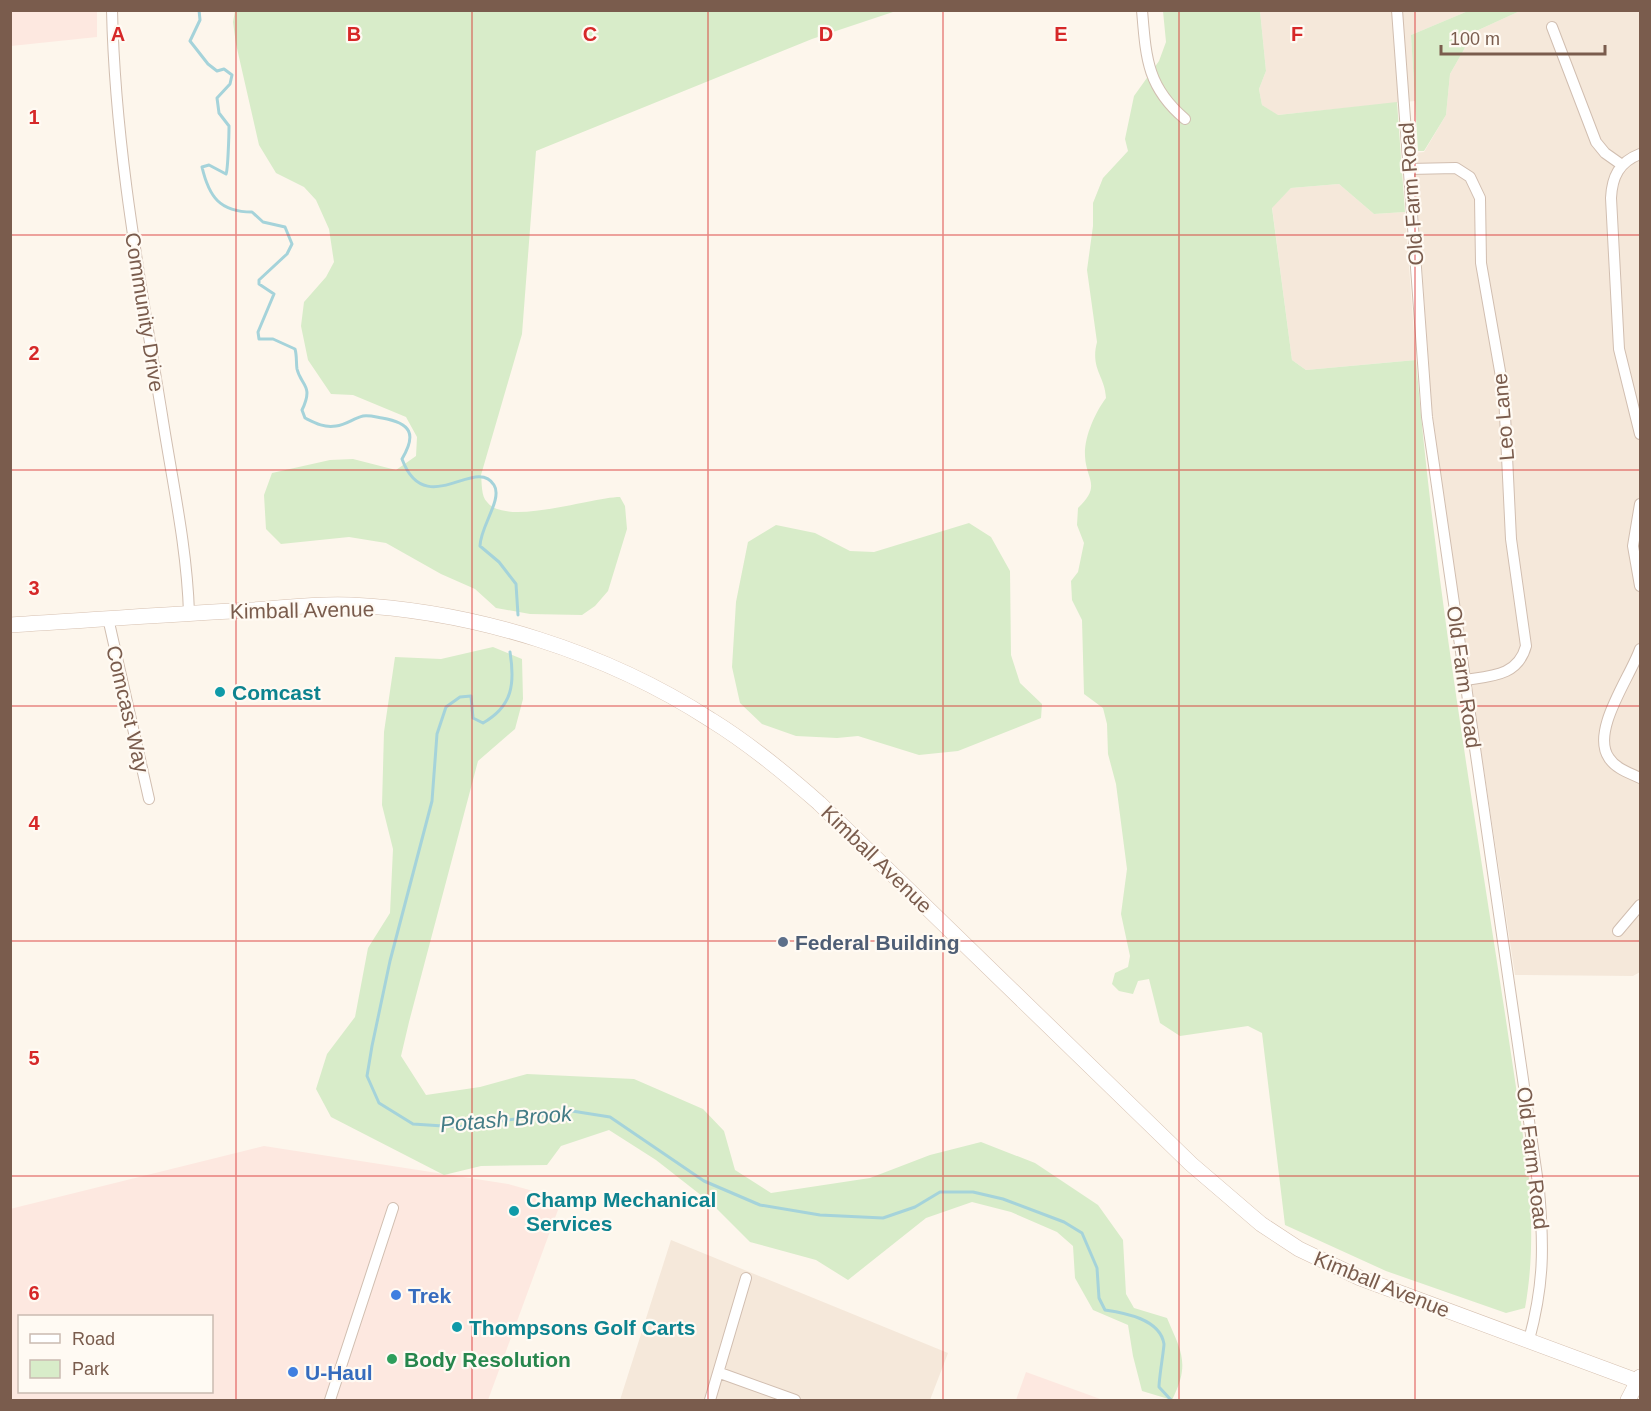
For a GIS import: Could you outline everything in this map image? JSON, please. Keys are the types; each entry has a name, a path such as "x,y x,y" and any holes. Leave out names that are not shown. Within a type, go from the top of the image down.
{"main road":[{"name":"Kimball Avenue","path":"10,625 349,605 421,612 555,646 613,669 672,697 748,745 819,803 1191,1164 1261,1224 1299,1249 1338,1269 1640,1380"},
{"path":"1628,1401 1640,1380"}],"street":[{"name":"Community Drive","path":"112,10 116,113 123,171 171,469 188,590 189,613"},
{"path":"1142,10 1145,48 1155,87 1185,119"},
{"name":"Old Farm Road","path":"1397,10 1427,417 1539,1190 1544,1242 1542,1279 1529,1340"},
{"path":"1552,27 1596,142 1605,153 1622,165"},
{"path":"1641,154 1622,165 1613,180 1611,198 1618,330 1623,369 1641,434"},
{"name":"Leo Lane","path":"1409,169 1456,168 1470,177 1478,192 1482,280 1505,405 1511,539 1526,646 1520,662 1506,672 1465,680"},
{"path":"1641,504 1633,535 1641,586"},
{"name":"Comcast Way","path":"108,618 149,799"},
{"path":"1641,649 1606,723 1603,738 1605,752 1613,763 1641,778"},
{"path":"1618,931 1641,905"},
{"path":"330,1401 393,1208"},
{"path":"710,1401 746,1278"},
{"path":"720,1373 795,1401"}],"shaded area":[{"path":"11,10 97,11 97,37 11,46"},
{"path":"1260,11 1468,11 1411,35 1415,101 1277,115 1262,105 1259,89 1266,71"},
{"path":"1520,11 1640,11 1640,972 1633,976 1515,975 1438,466 1414,153 1424,152 1446,115 1450,74 1474,32"},
{"path":"1339,184 1374,214 1405,212 1416,360 1306,370 1292,360 1272,207 1291,188"},
{"path":"264,1146 508,1184 562,1199 488,1400 11,1400 10,1209"},
{"path":"671,1240 948,1353 930,1400 620,1400"},
{"path":"1026,1372 1103,1400 1016,1400"}],"green space":[{"path":"235,11 896,11 812,39 536,151 522,334 481,475 482,489 487,502 497,509 512,512 550,509 620,497 625,506 627,529 608,591 595,606 582,615 530,614 496,608 475,589 441,574 386,543 349,537 281,544 266,529 264,495 272,473 330,460 353,459 396,470 416,456 417,437 406,417 353,395 331,394 308,360 301,326 304,302 326,277 334,262 329,229 316,200 304,187 276,173 259,145 236,44 233,22"},
{"path":"1163,11 1260,11 1266,71 1259,89 1262,105 1278,115 1397,102 1405,212 1374,214 1339,184 1291,188 1272,208 1292,360 1306,370 1416,360 1438,566 1452,668 1529,1179 1531,1244 1525,1308 1506,1313 1386,1271 1285,1225 1262,1033 1248,1026 1180,1036 1160,1023 1149,979 1138,981 1133,994 1119,991 1112,984 1115,973 1128,967 1130,956 1121,914 1127,869 1116,784 1108,754 1107,724 1103,708 1084,694 1082,620 1072,600 1071,581 1078,572 1084,543 1077,525 1078,508 1091,488 1085,456 1086,441 1094,418 1106,398 1095,359 1097,342 1087,270 1093,226 1093,203 1103,178 1128,151 1125,139 1134,96 1159,61 1166,42"},
{"path":"1468,11 1520,11 1474,32 1450,74 1446,115 1424,151 1418,151 1411,35"},
{"path":"969,523 991,537 1010,571 1011,655 1020,683 1042,704 1041,718 958,751 919,755 858,736 837,738 796,736 762,724 740,703 732,667 736,602 748,542 776,525 815,533 850,551 874,552"},
{"path":"493,647 522,659 523,699 515,729 478,761 409,1022 401,1056 426,1095 480,1087 527,1074 634,1079 703,1109 724,1131 735,1170 771,1193 870,1178 930,1155 981,1142 1035,1163 1098,1205 1123,1240 1126,1294 1134,1308 1167,1318 1180,1350 1181,1377 1172,1400 1142,1391 1128,1325 1093,1310 1075,1278 1073,1246 1057,1232 1011,1212 972,1202 926,1218 848,1280 816,1260 750,1242 711,1203 656,1160 609,1130 561,1146 547,1165 481,1166 444,1175 331,1117 316,1089 327,1054 355,1017 368,948 390,913 393,849 382,805 384,732 395,657 441,659"}],"waterway":[{"name":"Potash Brook","path":"199,10 200,20 190,41 208,64 217,71 224,69 232,75 230,84 217,98 219,113 229,126 227,171 226,174 209,165 202,167 208,187 224,206 252,212 263,222 285,227 292,244 287,254 259,280 259,284 274,294 258,332 259,339 273,339 295,349 297,369 307,391 302,410 305,418 328,426 343,424 365,416 392,420 409,431 409,443 402,459 412,477 424,485 436,487 475,477 486,478 494,485 496,498 483,530 480,546 499,562 516,584 518,615"},
{"name":"Potash Brook","path":"510,652 512,684 501,709 483,723 473,718 471,696 460,697 446,707 437,734 432,801 390,961 367,1076 379,1103 413,1124 458,1127 572,1111 610,1117 704,1181 760,1205 820,1215 883,1218 915,1207 940,1192 973,1192 1003,1199 1064,1222 1082,1233 1097,1268 1099,1298 1105,1310 1122,1313 1149,1323 1161,1335 1164,1344 1159,1387 1171,1400"}],"place":[{"name":"Comcast","path":"220,692"},
{"name":"Federal Building","path":"783,942"},
{"name":"Champ Mechanical Services","path":"514,1211"},
{"name":"Trek","path":"396,1295"},
{"name":"Thompsons Golf Carts","path":"457,1327"},
{"name":"Body Resolution","path":"392,1359"},
{"name":"U-Haul","path":"293,1372"}]}
